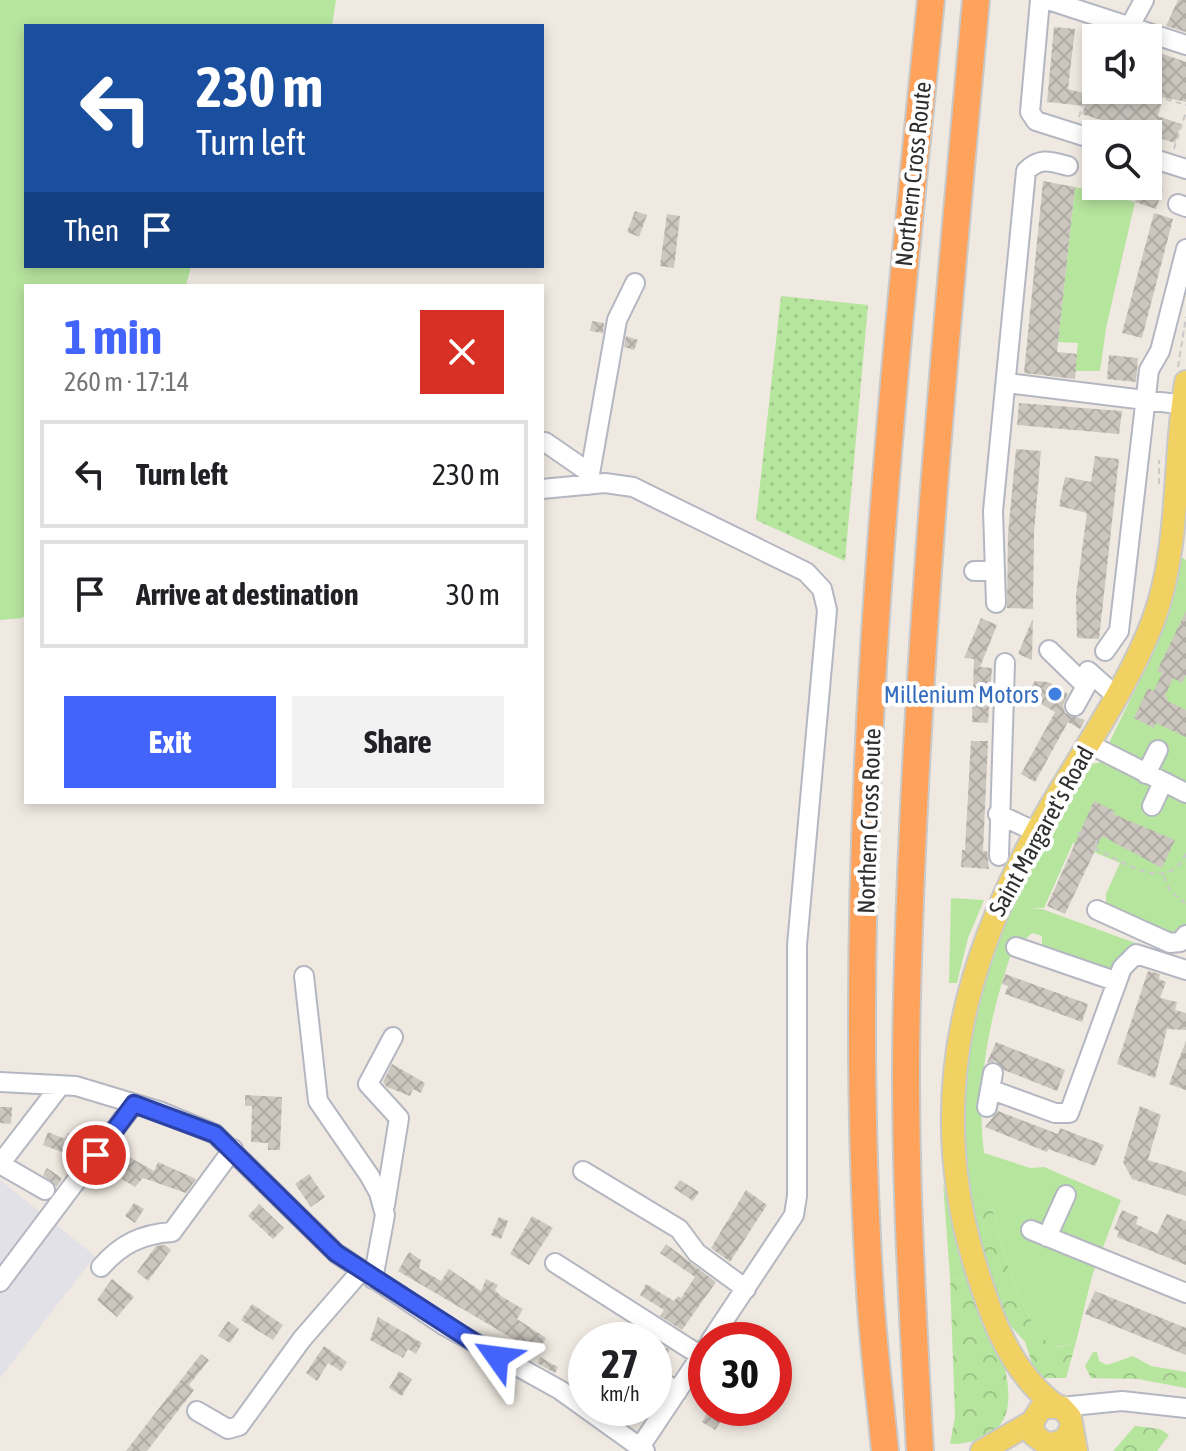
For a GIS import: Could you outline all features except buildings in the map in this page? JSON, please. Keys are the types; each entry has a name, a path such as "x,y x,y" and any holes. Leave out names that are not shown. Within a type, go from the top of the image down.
{"highway":[{"name":"Northern Cross Route","path":"885,1451 870,1291 866,1158 864,1000 871,736 897,335 931,0"},
{"name":"Northern Cross Route","path":"920,1451 912,1297 906,1003 915,759 946,337 976,0"}],"main road":[{"name":"Saint Margaret's Road","path":"1032,1419 1023,1376 985,1296 967,1235 956,1177 952,1084 971,976 997,909 1036,832 1089,744 1097,683 1153,621 1163,586 1185,396"},
{"name":"Saint Margaret's Road","path":"1023,1376 1067,1423"},
{"path":"982,1451 1032,1419 1042,1407 1067,1423 1065,1440 1052,1446 995,1451"},
{"path":"1032,1419 1034,1435 1052,1446"}],"street":[{"path":"1040,0 1030,112 1036,121 1082,136"},
{"path":"1048,0 1124,24"},
{"path":"1131,24 1144,0"},
{"path":"1162,36 1186,45"},
{"path":"996,603 993,511 1026,171 1035,162 1046,160 1068,166"},
{"path":"1105,651 1119,631 1149,370 1160,351 1186,249"},
{"path":"589,479 617,320 635,283"},
{"path":"1007,383 1144,398 1185,396"},
{"path":"545,442 589,479 633,487 806,572 822,589 827,610 797,945 796,1206 794,1215 724,1322"},
{"path":"544,489 589,479"},
{"path":"974,571 995,571"},
{"path":"1049,650 1097,683 1075,706"},
{"path":"999,856 1005,663"},
{"path":"1089,744 1186,793"},
{"path":"1152,806 1158,750"},
{"path":"998,814 1036,832"},
{"path":"1097,910 1170,943 1180,942 1186,935"},
{"path":"1037,934 1023,950 1115,981"},
{"path":"991,1090 1055,1113 1069,1113 1089,1042 1122,968 1136,954 1186,970"},
{"path":"304,976 318,1101 369,1175 384,1211"},
{"path":"197,1411 228,1429 239,1426 302,1339 367,1275 382,1243 399,1118 368,1084 393,1037"},
{"path":"0,1082 76,1086 215,1134 233,1149 283,1204 367,1275 458,1334 560,1390 643,1449 688,1375"},
{"path":"45,1190 0,1164 60,1086"},
{"path":"0,1282 134,1104"},
{"path":"101,1267 118,1248 151,1233 172,1232 233,1149"},
{"path":"583,1171 679,1229 697,1253 746,1289"},
{"path":"1066,1195 1039,1234 1186,1293"},
{"path":"555,1263 688,1338"},
{"path":"672,1389 677,1392"},
{"path":"1067,1423 1094,1405 1122,1401 1186,1408"}],"path":[{"path":"1166,99 1186,105"},
{"path":"1074,133 1084,104"},
{"path":"1178,167 1186,112"},
{"path":"1185,396 1177,383 1186,317"},
{"path":"1160,485 1161,475"},
{"path":"1077,832 1097,841 1094,848 1155,876 1177,867 1186,854"},
{"path":"1163,875 1170,891 1186,904"}],"shaded area":[{"path":"0,1180 95,1256 0,1378"}],"green space":[{"path":"0,0 336,0 332,24 24,24 24,268 190,268 186,284 24,284 24,616 0,620"},
{"path":"1075,187 1082,189 1082,200 1135,202 1106,328 1100,371 1075,371 1078,343 1058,342"},
{"path":"781,296 868,305 845,561 756,520"},
{"path":"1181,557 1186,560 1186,931 1178,937 1106,906 1106,894 1120,863 1073,843 1044,908 1028,908 1042,909 1146,947 1127,950 1110,971 1042,947 1042,936 1032,933 1023,941 1016,940 999,992 987,1045 982,1099 984,1153 1030,1168 1044,1167 1121,1200 1092,1276 1076,1342 1056,1346 1042,1337 1022,1302 1005,1256 991,1200 970,1208 961,1104 980,976 1030,860 1088,764 1099,763 1147,666 1166,614"},
{"path":"951,898 984,900 968,938 957,983 949,983"},
{"path":"943,1183 965,1269 971,1281 950,1277"},
{"path":"981,1197 991,1200 1013,1280 1032,1322 1042,1337 1053,1345 1062,1347 1076,1342 1066,1378 1043,1378 1034,1369 1025,1342 1010,1325 992,1285 970,1208 972,1202"},
{"path":"950,1277 971,1281 1001,1355 1008,1406 1000,1425 981,1439 950,1444 955,1417"},
{"path":"1093,1352 1097,1352 1099,1361 1107,1365 1133,1356 1151,1366 1186,1372 1186,1388 1138,1379 1091,1378 1085,1366"},
{"path":"1135,1426 1160,1429 1169,1435 1157,1451 1113,1451"}],"place":[{"name":"Millenium Motors","path":"1055,694"}],"route":[{"path":"96,1155 134,1104 215,1134 249,1164 283,1204 336,1253 497,1357"}]}
